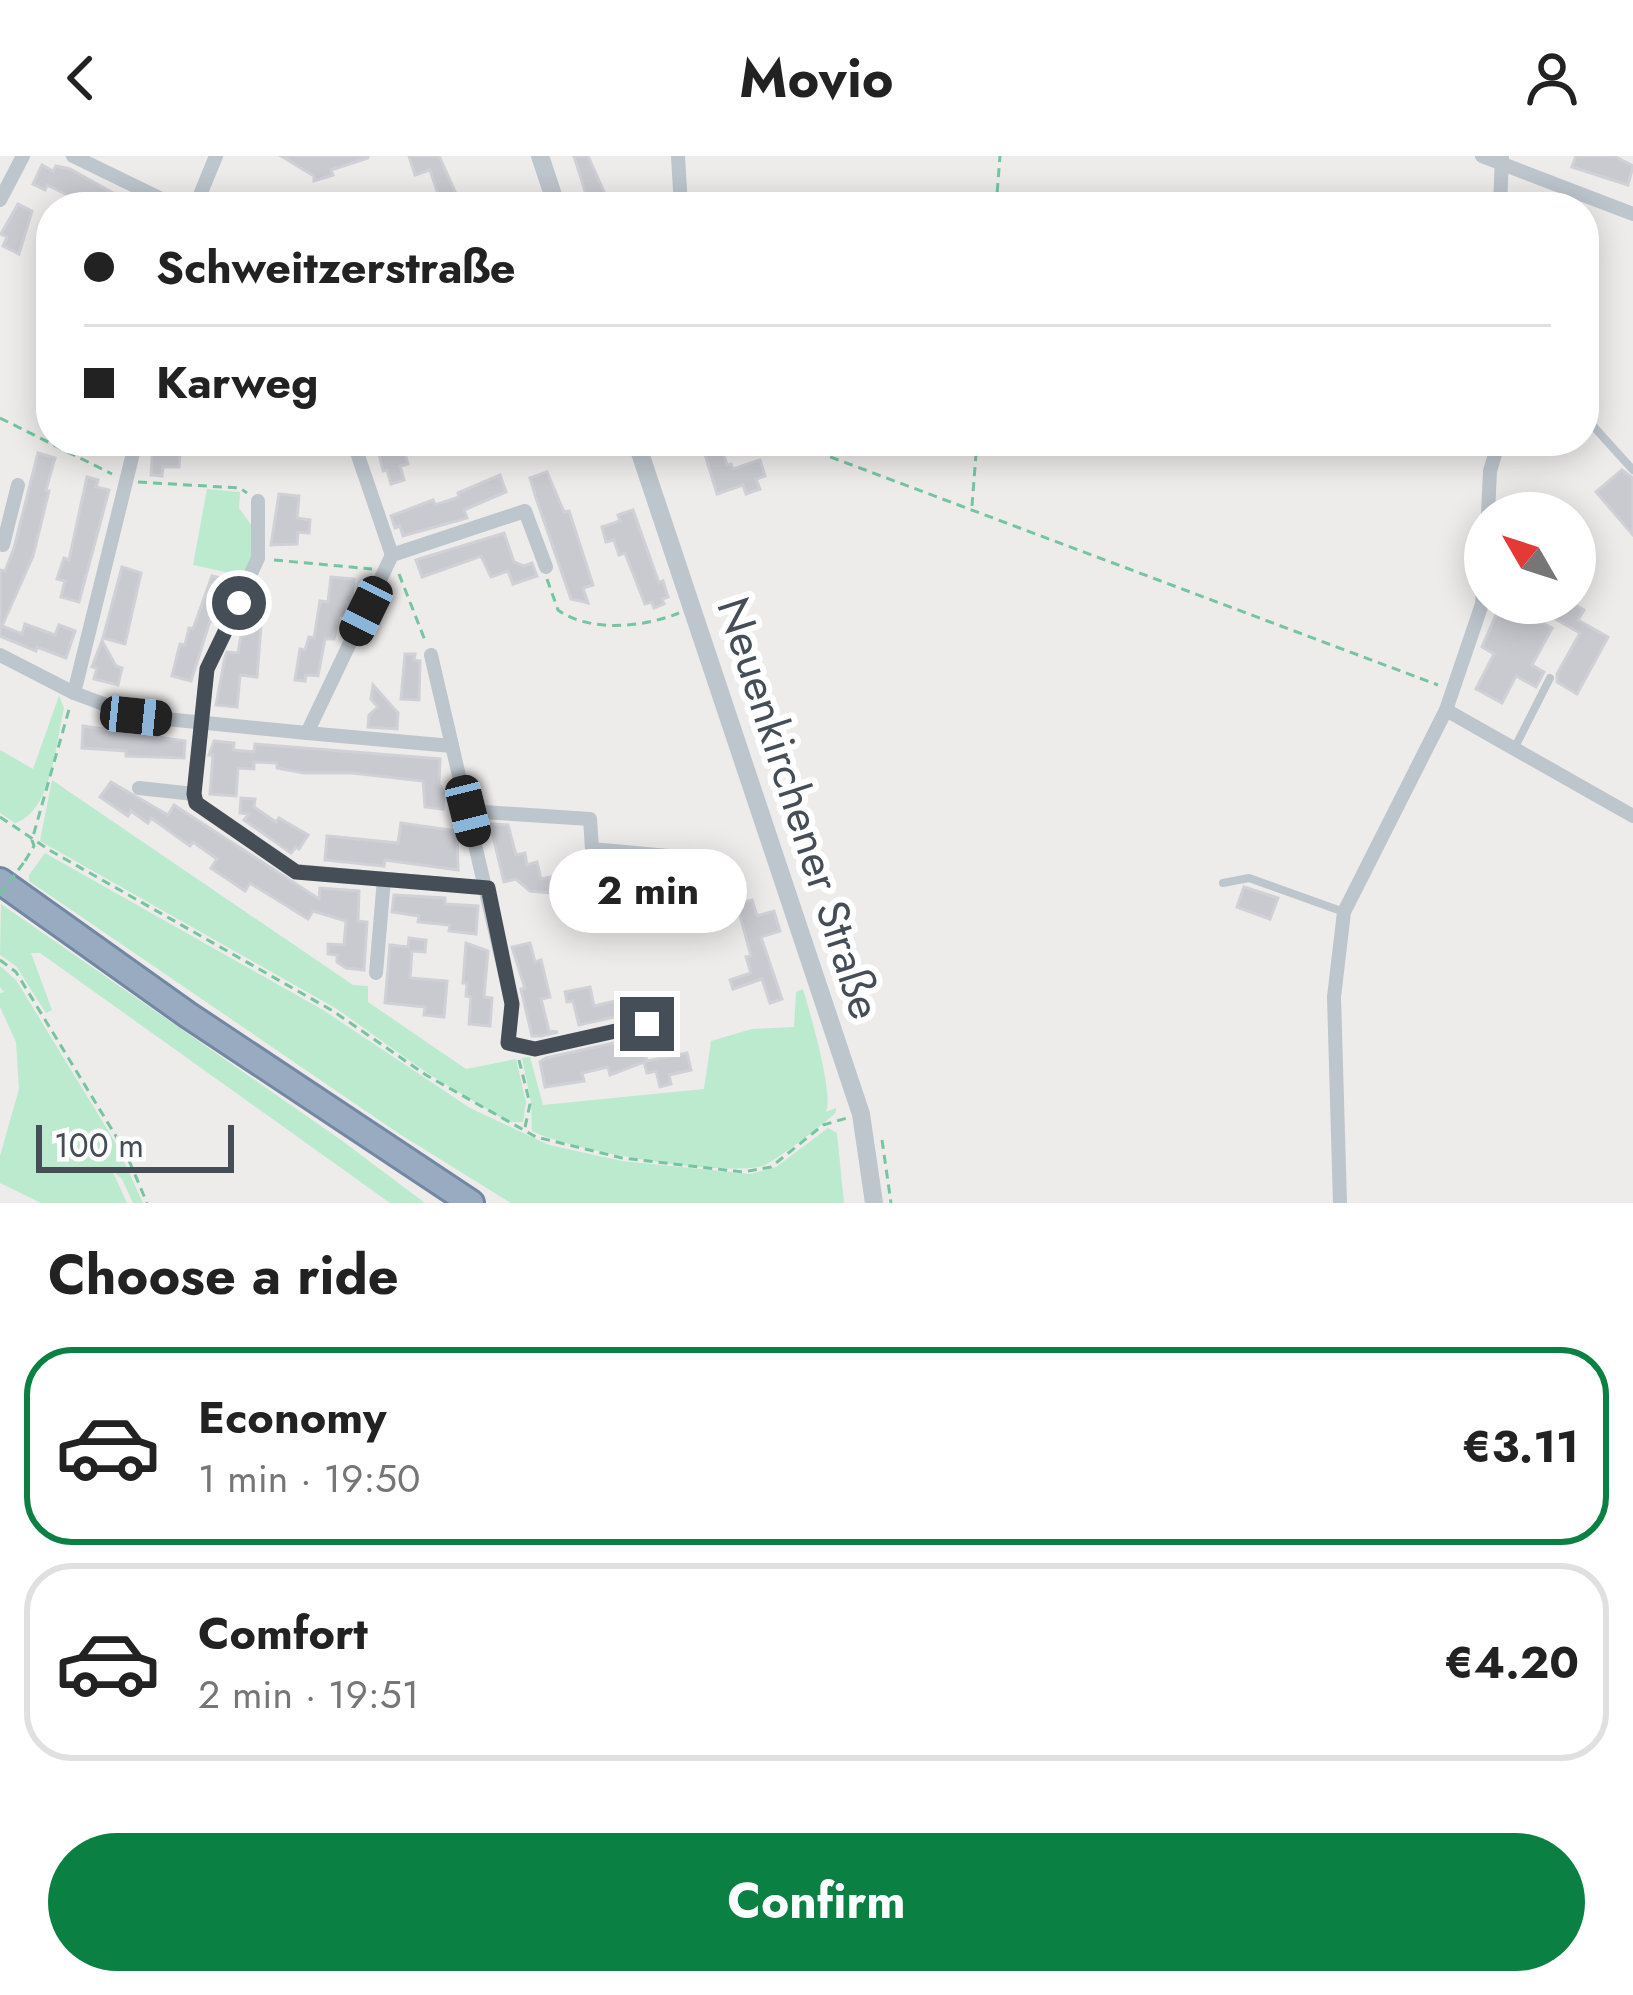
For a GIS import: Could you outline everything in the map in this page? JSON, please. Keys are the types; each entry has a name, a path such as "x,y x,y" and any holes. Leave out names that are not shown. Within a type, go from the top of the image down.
{"highway":[{"path":"0,881 188,1016 471,1203"}],"street":[{"path":"0,200 23,156"},
{"path":"73,156 147,192"},
{"path":"201,192 216,156"},
{"path":"540,156 552,192"},
{"path":"678,156 680,192"},
{"path":"1482,156 1580,192"},
{"path":"1501,192 1502,160"},
{"path":"1599,200 1633,214"},
{"path":"74,692 132,456"},
{"path":"307,733 392,555 358,456"},
{"name":"Neuenkirchener Straße","path":"641,456 861,1114 874,1203"},
{"path":"1489,492 1494,456"},
{"path":"3,545 4,516 18,485"},
{"path":"258,501 258,559 207,669 196,803 296,872 488,888"},
{"path":"392,555 525,511 546,566"},
{"path":"1340,1203 1334,997 1344,912 1448,703 1475,624"},
{"path":"0,655 136,716 452,746"},
{"path":"431,655 512,1004 508,1043 535,1049 647,1024"},
{"path":"1448,703 1514,748 1633,816"},
{"path":"139,788 194,794"},
{"path":"468,811 590,819 592,849 668,856"},
{"path":"376,973 384,879"}],"lane":[{"path":"1599,433 1633,470"},
{"path":"1514,748 1550,678"},
{"path":"1223,883 1249,878 1344,912"}],"path":[{"path":"997,192 1000,156"},
{"path":"830,456 1434,682 1448,703"},
{"path":"972,507 976,456"},
{"path":"392,555 431,655"},
{"path":"258,559 386,571"},
{"path":"546,566 558,610 577,619 604,624 652,622 692,608"},
{"path":"0,894 32,852 74,692"},
{"path":"0,817 333,1012 426,1075 524,1132 622,1158 743,1172 770,1167 823,1125 861,1114"},
{"path":"0,960 16,972 125,1151 147,1203"},
{"path":"508,1043 520,1061 530,1104 524,1132"}],"green space":[{"path":"207,489 240,492 239,508 254,529 252,559 244,576 193,565"},
{"path":"59,696 64,708 45,790 27,816 15,823 0,813 0,750 33,769"},
{"path":"52,780 353,985 368,986 368,1002 466,1069 516,1059 526,1102 523,1122 508,1122 427,1073 337,1009 40,841"},
{"path":"45,853 323,1010 470,1108 549,1145 622,1161 750,1174 776,1167 828,1128 837,1133 844,1203 511,1203 398,1133 29,881"},
{"path":"1,904 425,1203 390,1203 40,953 31,953 52,1010 46,1013 16,966 0,955"},
{"path":"0,966 16,980 115,1142 143,1203 133,1203 122,1179 112,1170 127,1203 41,1203 0,1183 0,1156 19,1089 16,1042 0,1007 0,993 4,992"},
{"path":"803,989 824,1071 826,1112 836,1108 836,1112 769,1163 742,1168 682,1165 579,1146 532,1131 522,1058 530,1057 543,1105 704,1089 711,1041 752,1029 794,1027 796,992"}],"building":[{"path":"281,156 368,158 314,181 314,176"},
{"path":"409,156 439,156 455,192 437,192 430,170 415,175"},
{"path":"574,156 588,156 604,192 585,192"},
{"path":"1576,156 1614,156 1633,166 1628,185 1572,167"},
{"path":"42,165 53,171 56,166 111,192 61,192 33,184"},
{"path":"18,204 32,211 19,254 3,246 7,237 1,234"},
{"path":"37,456 55,458 33,556 2,626 22,634 25,624 55,635 59,625 75,631 66,658 0,636 0,570 5,571"},
{"path":"152,456 180,456 179,467 163,467 162,476 151,475"},
{"path":"380,456 406,456 408,464 400,466 404,480 391,484 387,470 383,471"},
{"path":"706,456 724,456 733,469 760,460 765,476 756,479 760,489 746,494 743,485 717,494"},
{"path":"1622,470 1633,478 1633,535 1596,492"},
{"path":"547,472 564,512 569,511 593,585 583,588 588,603 571,599 535,495 530,478"},
{"path":"500,475 506,492 464,510 467,518 403,536 400,526 395,528 391,516 433,500 435,505 459,497 458,493"},
{"path":"87,477 98,480 96,487 109,490 79,602 61,597 65,581 57,579 64,558 69,560"},
{"path":"279,494 299,496 297,518 310,520 309,533 298,532 297,544 271,545"},
{"path":"633,510 668,597 654,608 652,602 645,604 625,553 619,555 614,540 606,542 602,527"},
{"path":"504,533 514,562 532,563 537,576 513,584 508,571 491,577 481,556 422,577 416,560"},
{"path":"122,567 141,573 125,644 103,638"},
{"path":"212,576 234,581 232,588 216,623 210,621 191,681 172,676 180,644 185,645 189,628 193,629"},
{"path":"331,577 354,579 347,616 339,615 334,639 325,639 318,676 295,680 300,649 305,650 309,637 314,638 320,601 328,602"},
{"path":"1492,624 1552,628 1532,665 1544,672 1536,687 1516,676 1502,703 1476,689 1494,654 1482,647"},
{"path":"1564,624 1585,624 1608,637 1577,694 1557,682 1557,674 1580,633"},
{"path":"243,625 261,626 257,677 240,675 237,707 216,705 225,657 227,652 238,653"},
{"path":"102,641 116,666 122,668 118,685 94,679 97,668 92,667"},
{"path":"405,654 415,654 414,660 420,661 419,700 401,699"},
{"path":"373,685 398,713 397,729 368,727 369,715 378,707 371,699"},
{"path":"83,726 185,741 184,758 126,756 126,751 82,748"},
{"path":"214,741 234,743 233,750 254,752 255,744 440,759 443,809 425,807 423,781 304,773 277,768 277,763 254,762 254,769 238,768 236,796 210,794 213,755 209,755"},
{"path":"111,782 168,815 174,805 319,899 320,888 359,891 358,921 367,922 364,970 346,968 337,962 337,955 328,954 328,944 344,945 346,921 313,911 308,919 250,883 245,891 211,868 217,859 193,842 190,846 151,818 148,823 131,811 128,816 100,797"},
{"path":"241,798 255,799 254,807 276,822 279,818 308,835 299,849 291,853 244,820 249,814 240,813"},
{"path":"401,823 457,831 458,870 385,860 384,866 325,860 327,836 398,843"},
{"path":"490,824 508,825 516,855 525,853 527,865 537,862 541,879 550,877 553,893 530,891 516,879 504,882"},
{"path":"609,864 666,869 665,890 637,888 637,895 607,887"},
{"path":"1244,887 1278,898 1270,919 1237,907"},
{"path":"394,895 445,898 445,904 478,906 476,934 449,931 450,925 418,922 419,916 392,912"},
{"path":"752,900 757,916 774,911 780,931 761,937 782,999 770,1003 762,979 733,989 730,980 751,973 737,904"},
{"path":"409,938 426,940 425,952 412,951 410,978 447,981 444,1017 424,1015 425,1007 385,1003 390,945 408,947"},
{"path":"466,943 488,951 484,997 492,998 490,1026 469,1024 471,997 466,996 467,983 463,983"},
{"path":"530,943 535,962 541,960 550,997 541,999 549,1031 558,1032 541,1036 532,1036 521,989 525,988 512,947"},
{"path":"590,987 594,1006 615,1001 619,1016 579,1025 573,1001 567,1002 565,992"},
{"path":"642,1039 647,1061 687,1053 691,1070 669,1075 671,1084 660,1087 656,1071 647,1073 644,1062 610,1075 608,1067 582,1073 584,1081 545,1087 540,1062 546,1058"}],"route":[{"path":"239,603 207,669 196,803 296,872 488,888 512,1004 508,1043 535,1049 647,1024"}]}
